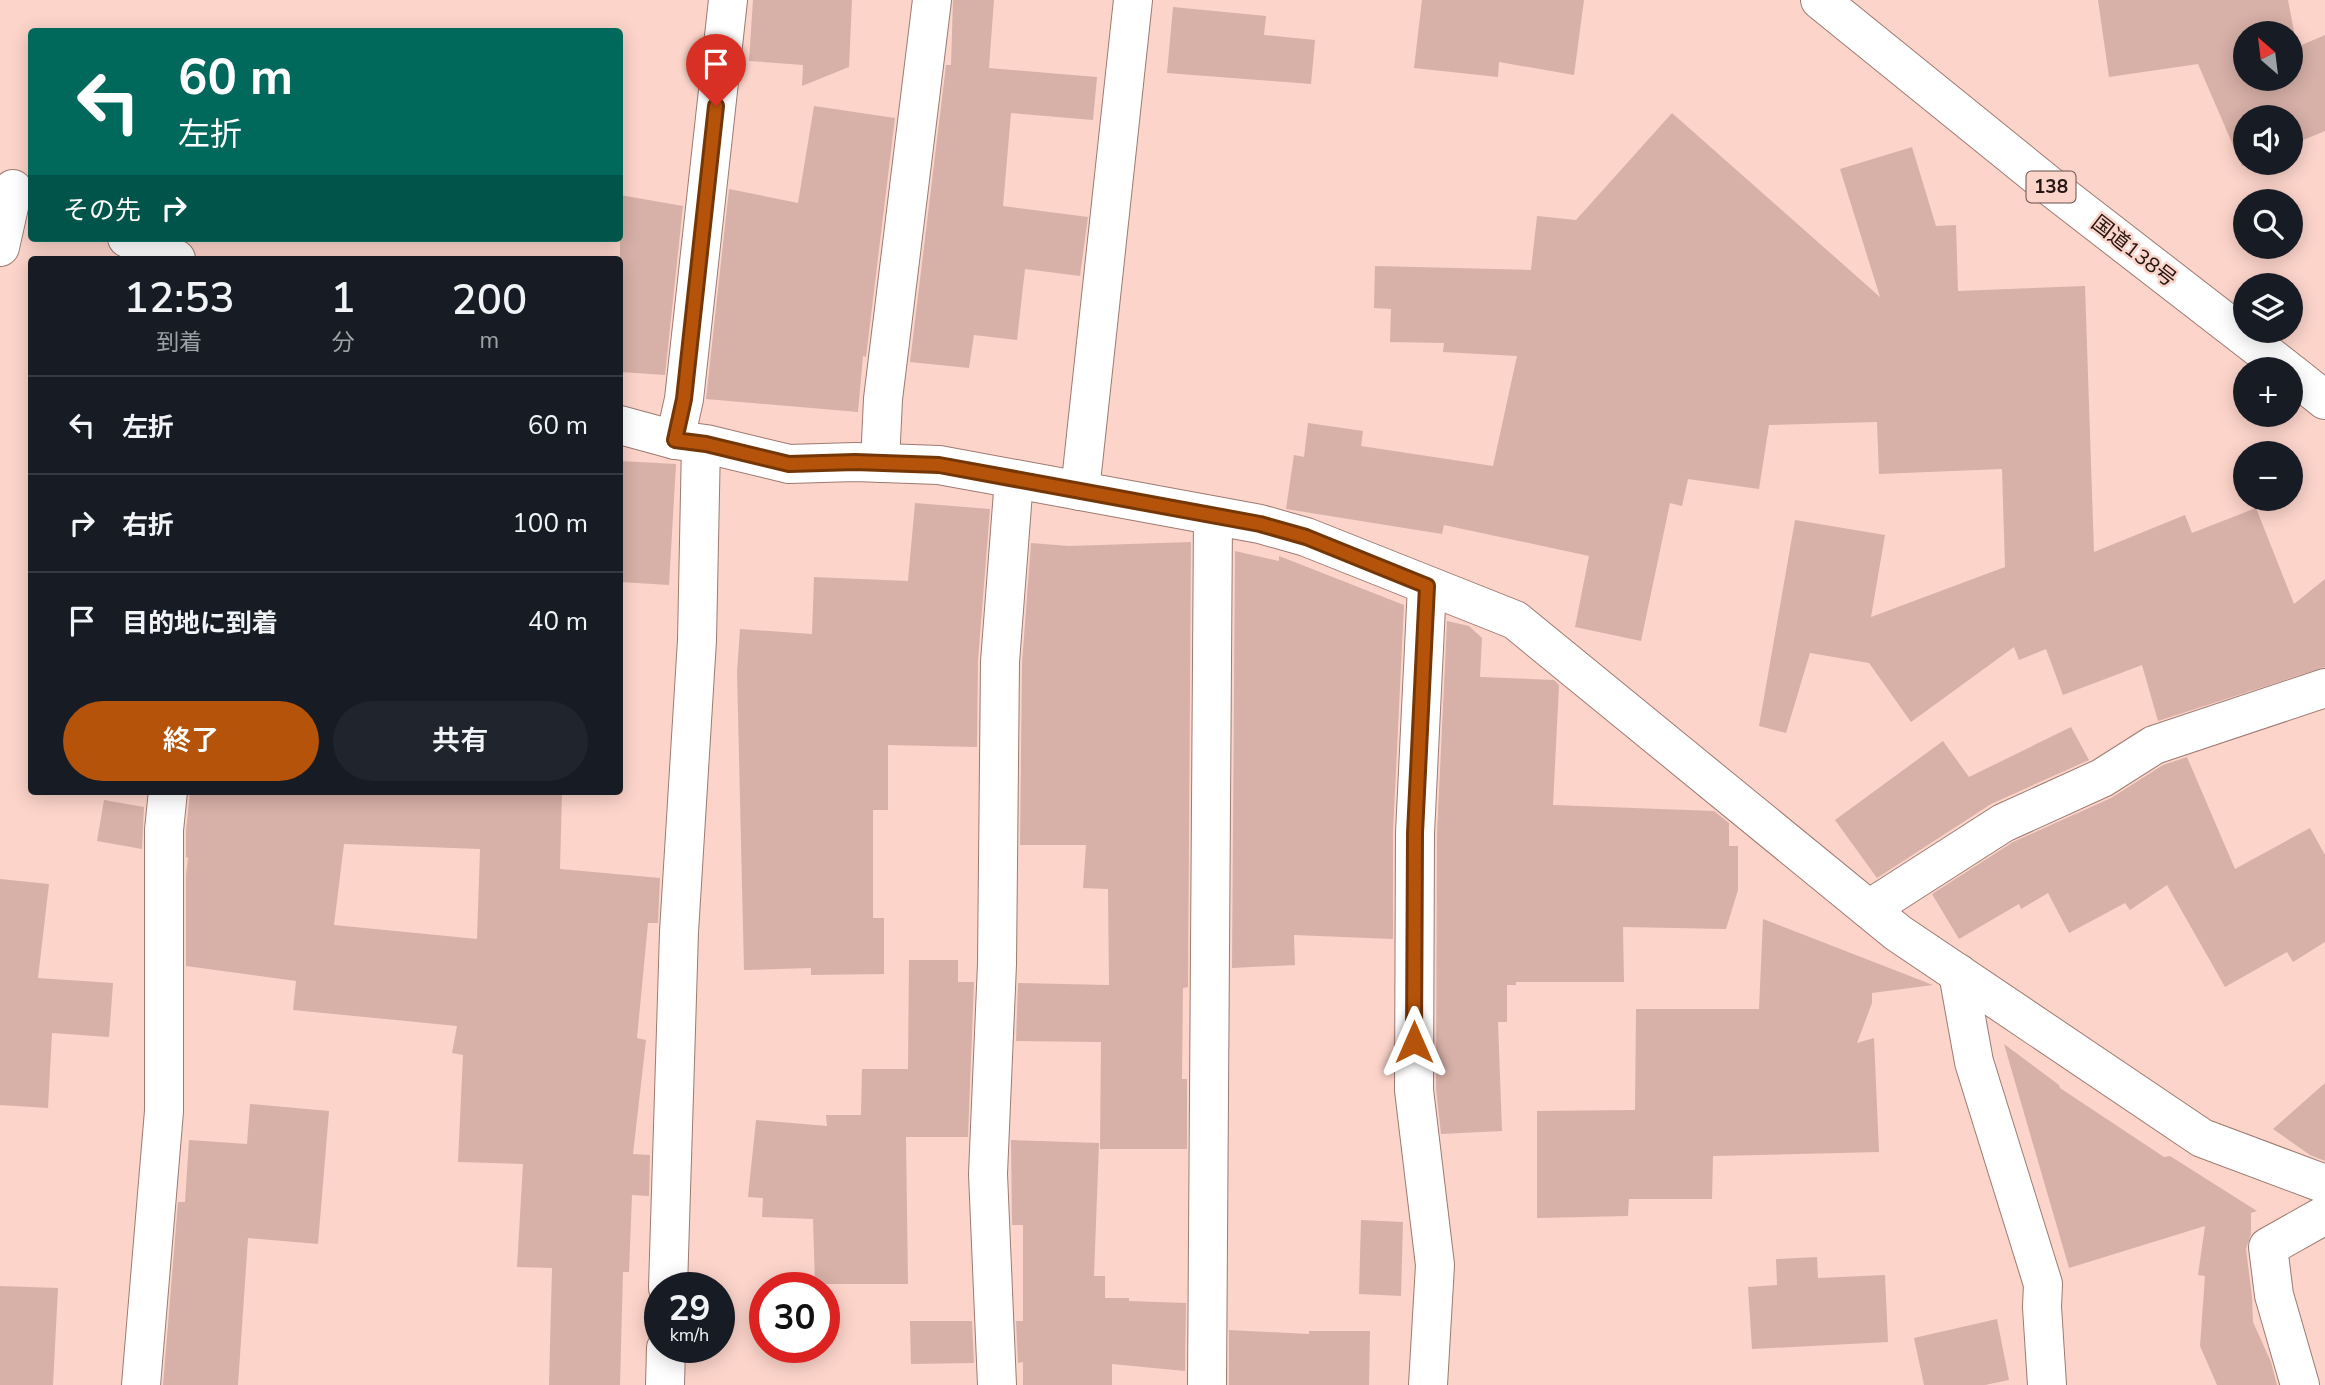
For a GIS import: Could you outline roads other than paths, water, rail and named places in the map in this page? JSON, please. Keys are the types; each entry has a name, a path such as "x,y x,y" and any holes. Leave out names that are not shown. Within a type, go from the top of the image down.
{"main road":[{"path":"668,1272 679,932 697,640 684,399 728,0"},
{"path":"880,463 883,399 932,0"},
{"path":"1080,491 1133,0"},
{"name":"国道138号","path":"1820,0 2051,187 2271,357"},
{"path":"0,247 15,190"},
{"path":"136,242 169,256"},
{"path":"2303,383 2325,400"},
{"path":"623,426 789,464 939,465 1260,524 1306,537 1515,620 1898,933 2202,1138 2325,1184"},
{"path":"998,1385 988,1174 997,964 1000,662 1014,479"},
{"path":"1207,1385 1213,516"},
{"path":"1427,586 1415,833 1414,1090 1435,1265 1428,1385"},
{"path":"1869,909 2003,823 2102,778 2154,744 2325,688"},
{"path":"141,1385 164,1111 164,830 168,795"},
{"path":"1958,973 1975,1062 2043,1284 2047,1385"},
{"path":"2300,1385 2274,1295 2268,1247 2325,1214"},
{"path":"665,1385 666,1363"}]}
